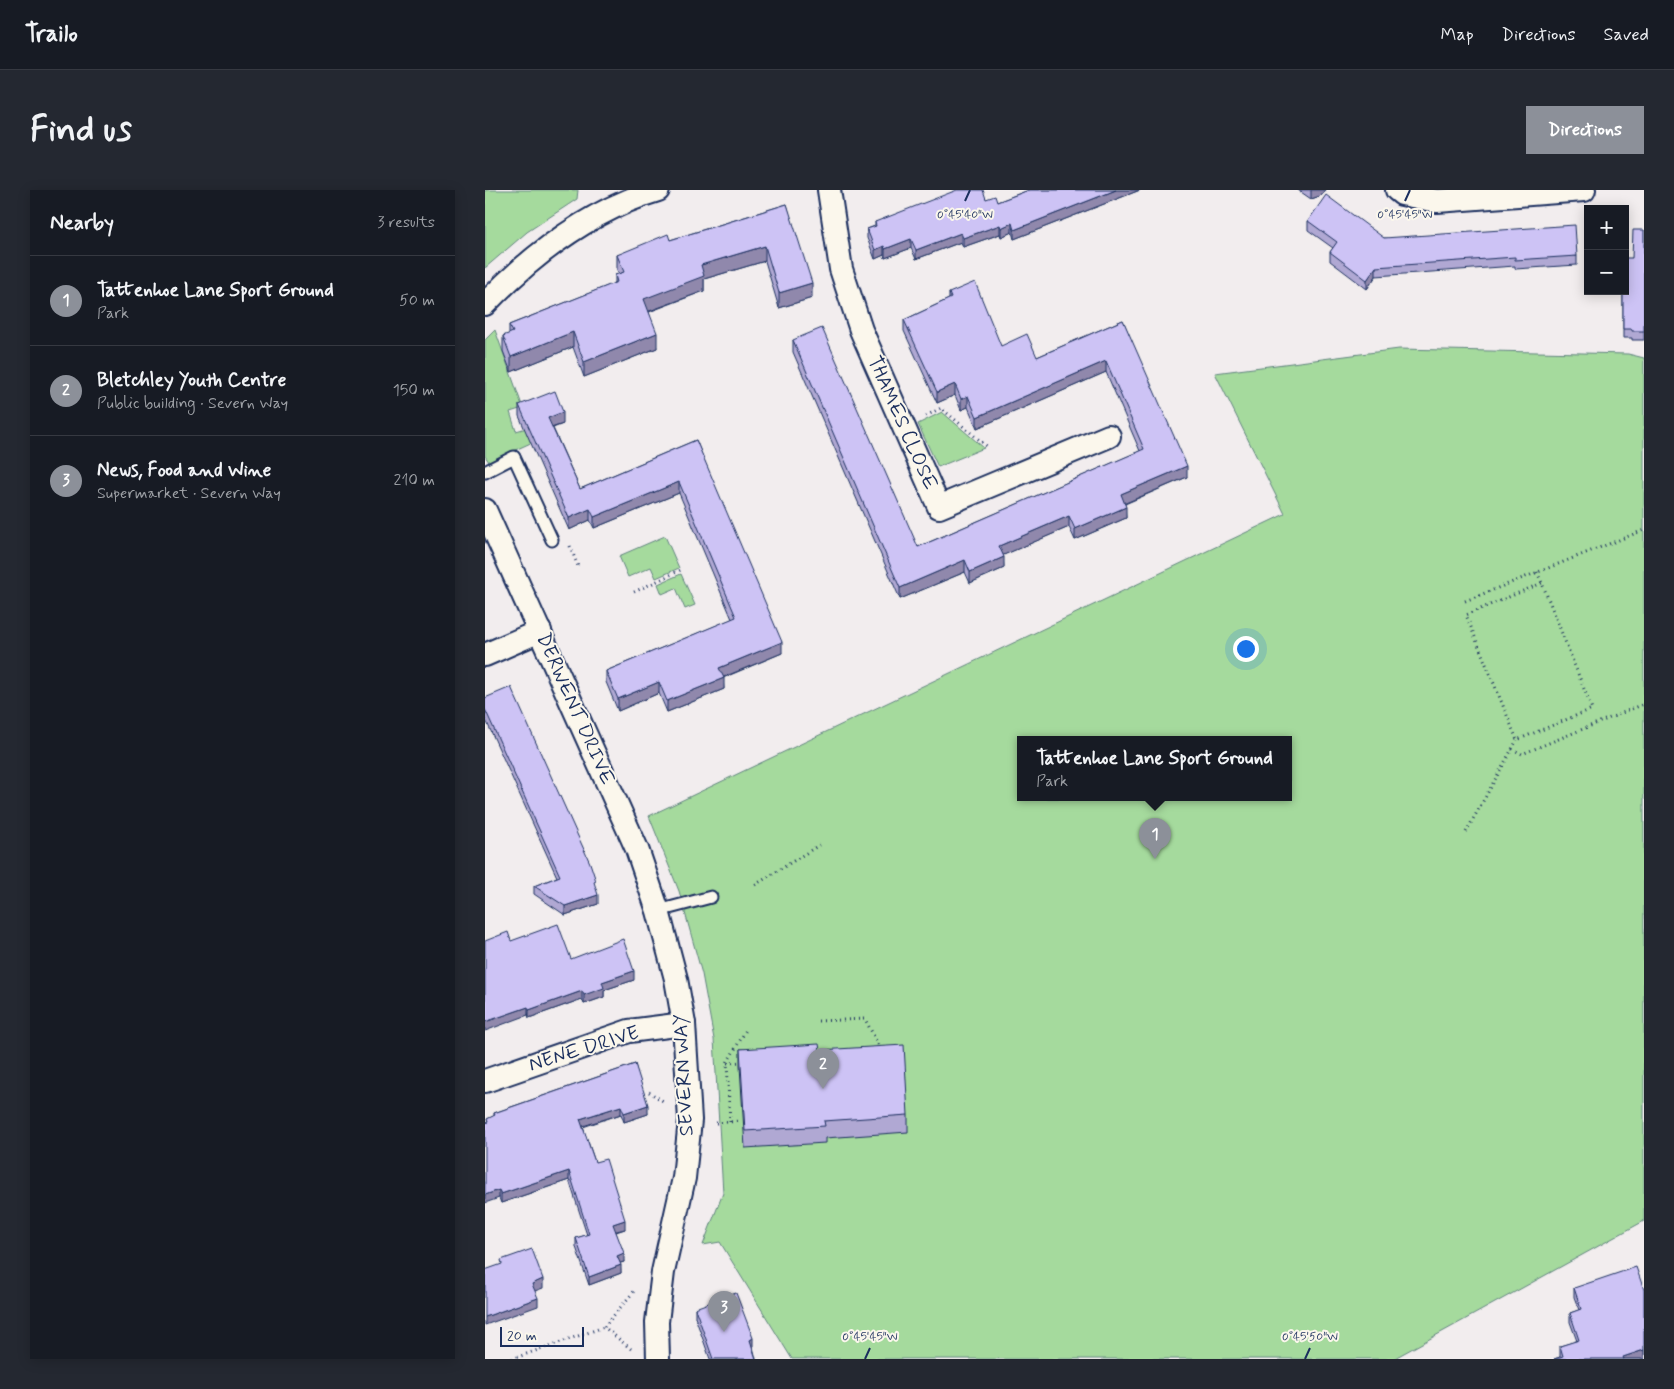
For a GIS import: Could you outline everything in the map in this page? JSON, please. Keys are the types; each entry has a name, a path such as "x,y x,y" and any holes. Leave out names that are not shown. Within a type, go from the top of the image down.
{"street":[{"path":"485,304 501,287 549,246 602,212 658,190"},
{"name":"THAMES CLOSE","path":"829,190 841,269 861,330 939,507 1109,436"},
{"path":"1397,190 1402,194 1437,201 1528,192 1584,190"},
{"name":"DERWENT DRIVE","path":"485,510 637,849 658,911"},
{"path":"485,655 540,631"},
{"name":"SEVERN WAY","path":"658,911 684,1024 690,1120 684,1178 663,1272 657,1322 658,1359"},
{"name":"NENE DRIVE","path":"485,1081 629,1031 684,1024"}],"lane":[{"path":"485,472 515,457 552,540"},
{"path":"658,911 711,897"}],"path":[{"path":"921,418 941,408 989,448"},
{"path":"1465,601 1644,530"},
{"path":"634,592 683,569"},
{"path":"1466,832 1517,740 1592,710 1537,572"},
{"path":"1517,740 1466,615 1542,583"},
{"path":"1512,749 1522,754 1644,704"},
{"path":"755,885 819,846"},
{"path":"818,1021 865,1019 883,1053 873,1054"},
{"path":"730,1122 727,1063 746,1030"},
{"path":"727,1063 746,1062"},
{"path":"716,1123 740,1121"},
{"path":"512,1359 604,1327 637,1288"},
{"path":"604,1327 633,1350"}],"green space":[{"path":"485,190 578,190 577,199 527,232 485,268"},
{"path":"495,330 523,408 510,412 516,431 530,427 535,441 489,462 485,456 485,340"},
{"path":"1399,349 1628,354 1644,358 1644,1221 1393,1359 792,1359 720,1242 703,1245 723,1193 714,1039 702,974 679,891 649,816 1285,514 1215,373"},
{"path":"942,412 984,448 938,467 918,424"},
{"path":"665,536 679,568 656,578 651,567 628,577 619,556"},
{"path":"681,574 695,605 685,609 676,588 662,594 658,584"}],"building":[{"path":"957,190 983,190 986,199 995,196 997,202 1029,190 1116,190 1014,230 1012,223 1001,228 1000,225 963,238 961,233 916,250 911,239 885,249 884,246 875,250 867,229 876,226 875,222"},
{"path":"1326,195 1384,238 1575,225 1577,256 1515,260 1515,257 1376,267 1367,280 1330,252 1337,242 1308,221"},
{"path":"787,204 812,283 779,293 765,246 701,265 704,276 644,299 657,333 584,362 573,332 511,357 503,336 513,332 509,325 617,282 615,275 624,272 617,255 668,234 670,240"},
{"path":"1633,230 1644,230 1644,331 1623,329 1623,295 1629,295 1629,258 1632,258"},
{"path":"975,282 1001,346 1027,334 1037,357 1123,320 1187,466 1121,494 1126,507 1075,529 1069,516 999,546 1004,557 970,572 965,560 900,588 793,340 822,328 918,547 1144,449 1106,361 977,417 968,396 961,399 955,384 937,392 904,320 951,298 949,293"},
{"path":"555,391 563,412 548,418 580,489 696,440 782,642 719,668 724,678 667,701 659,682 618,699 606,671 736,617 679,482 594,517 590,509 569,518 519,405"},
{"path":"511,687 590,863 596,881 594,882 598,895 565,906 534,886 560,876 485,709 485,698"},
{"path":"558,924 571,959 623,939 634,971 602,982 604,988 584,995 582,991 529,1010 528,1007 485,1022 485,941 508,932 511,941"},
{"path":"819,1044 820,1050 904,1045 908,1115 824,1121 825,1126 745,1131 740,1049"},
{"path":"635,1064 648,1105 624,1113 621,1106 580,1119 595,1162 606,1159 625,1220 613,1224 624,1253 617,1256 621,1265 589,1277 576,1238 589,1234 569,1171 501,1194 499,1190 485,1195 485,1123 488,1122 487,1119 495,1115 494,1113"},
{"path":"532,1249 543,1279 532,1284 538,1298 485,1317 485,1270 502,1264 501,1260"},
{"path":"1636,1267 1644,1290 1644,1350 1623,1357 1624,1359 1554,1359 1563,1356 1560,1346 1579,1340 1570,1313 1581,1309 1574,1288"},
{"path":"736,1293 753,1338 750,1340 756,1359 713,1359 695,1308"}],"place":[{"name":"Tattenhoe Lane Sport Ground","path":"1155,859"},
{"name":"Bletchley Youth Centre","path":"823,1089"},
{"name":"News, Food and Wine","path":"724,1332"}]}
